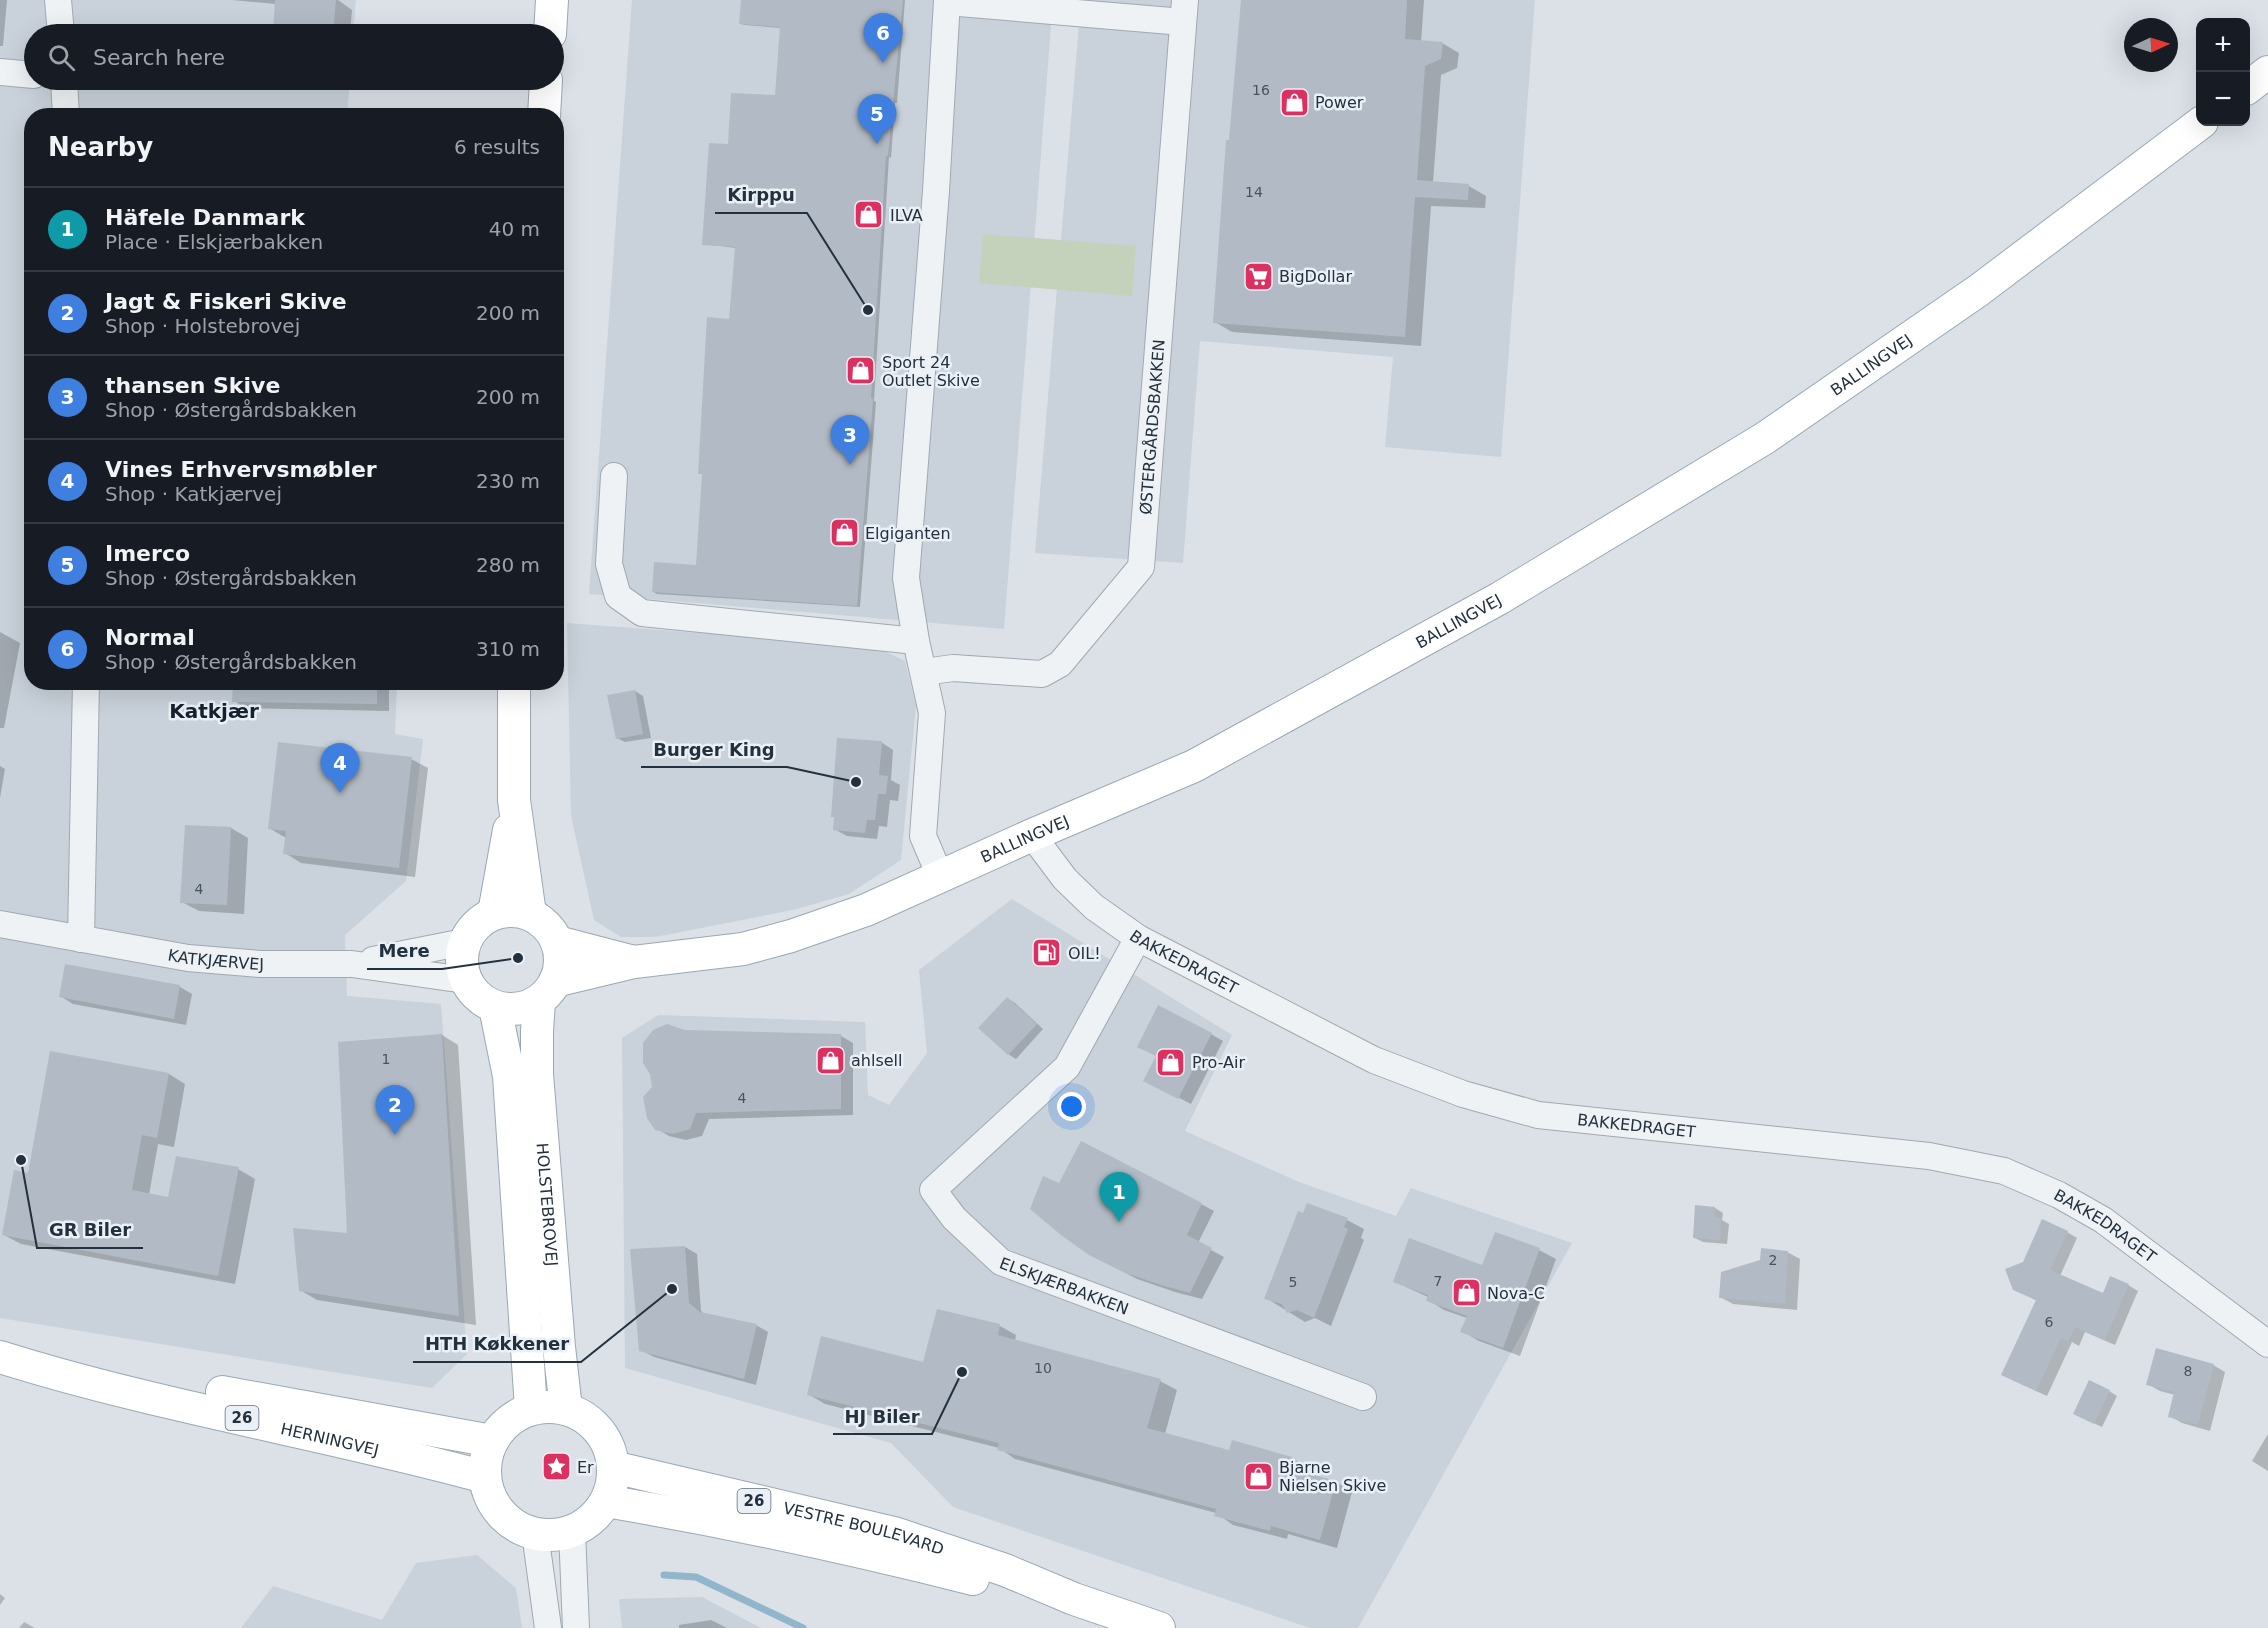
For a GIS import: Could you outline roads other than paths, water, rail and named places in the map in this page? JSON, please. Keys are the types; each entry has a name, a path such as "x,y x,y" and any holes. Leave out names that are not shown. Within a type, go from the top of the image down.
{"main road":[{"path":"551,24 552,0"},
{"path":"2250,86 2268,72"},
{"path":"544,108 545,90"},
{"name":"BALLINGVEJ","path":"547,991 634,962 743,949 791,936 866,910 1032,835 1194,766 1500,598 1765,438 1979,290 2197,126"},
{"path":"514,690 514,800 530,914"},
{"path":"494,913 514,800"},
{"path":"518,910 530,914 541,920 557,942 560,968 547,991 518,1009 495,1007 477,997 465,980 461,955 464,942 477,924 494,913 518,910"},
{"name":"BALLINGVEJ","path":"557,942 634,962"},
{"name":"HOLSTEBROVEJ","path":"547,991 537,1031 537,1074 566,1409"},
{"name":"HOLSTEBROVEJ","path":"495,1007 509,1076 531,1409"},
{"name":"HERNINGVEJ","path":"0,1357 66,1364 492,1441"},
{"name":"HERNINGVEJ","path":"0,1357 61,1376 414,1457 485,1477"},
{"path":"549,1406 566,1409 584,1417 599,1430 609,1448 613,1467 612,1485 606,1501 586,1524 572,1531 554,1535 536,1533 517,1526 501,1514 490,1497 485,1477 486,1459 492,1441 509,1422 531,1409 549,1406"},
{"name":"VESTRE BOULEVARD","path":"613,1467 894,1533 1005,1570 1074,1599 1159,1628"},
{"name":"VESTRE BOULEVARD","path":"606,1501 769,1532 887,1557 1005,1587 1074,1599"}],"street":[{"path":"58,0 60,24"},
{"name":"ØSTERGÅRDSBAKKEN","path":"924,672 953,668 1042,674 1060,664 1141,567 1184,11 947,1 935,201 906,578 916,641 932,712 923,836 940,876"},
{"path":"0,72 24,74"},
{"path":"65,90 66,108"},
{"path":"614,476 609,564 618,596 642,613 916,641"},
{"path":"81,939 86,690"},
{"name":"BAKKEDRAGET","path":"1032,835 1072,886 1094,907 1138,938 1374,1060 1463,1094 1538,1115 1929,1156 2004,1171 2059,1195 2103,1220 2268,1344"},
{"name":"KATKJÆRVEJ","path":"0,924 188,958 260,964 352,964 465,980"},
{"name":"ELSKJÆRBAKKEN","path":"1138,938 1067,1067 933,1190 954,1218 1001,1262 1363,1397"},
{"name":"KATKJÆRVEJ","path":"352,964 464,942"},
{"path":"572,1531 576,1628"},
{"path":"536,1533 548,1628"}],"waterway":[{"path":"664,1575 696,1577 803,1628"}],"place":[{"name":"Normal","path":"883,63"},
{"name":"Power","path":"1294,102"},
{"name":"Imerco","path":"877,144"},
{"name":"ILVA","path":"869,215"},
{"name":"BigDollar","path":"1258,276"},
{"name":"Kirppu","path":"868,310"},
{"name":"Sport 24 Outlet Skive","path":"861,371"},
{"name":"thansen Skive","path":"850,465"},
{"name":"Elgiganten","path":"844,533"},
{"name":"Burger King","path":"856,782"},
{"name":"Vines Erhvervsmøbler","path":"340,793"},
{"name":"OIL!","path":"1047,953"},
{"name":"Mere","path":"518,958"},
{"name":"ahlsell","path":"830,1060"},
{"name":"Pro-Air","path":"1171,1062"},
{"name":"Jagt & Fiskeri Skive","path":"395,1135"},
{"name":"GR Biler","path":"21,1160"},
{"name":"Häfele Danmark","path":"1119,1222"},
{"name":"HTH Køkkener","path":"672,1289"},
{"name":"Nova-C","path":"1466,1293"},
{"name":"HJ Biler","path":"962,1372"},
{"name":"Er","path":"556,1467"},
{"name":"Bjarne Nielsen Skive","path":"1258,1476"}],"district":[{"name":"Katkjær","path":"214,711"}]}
